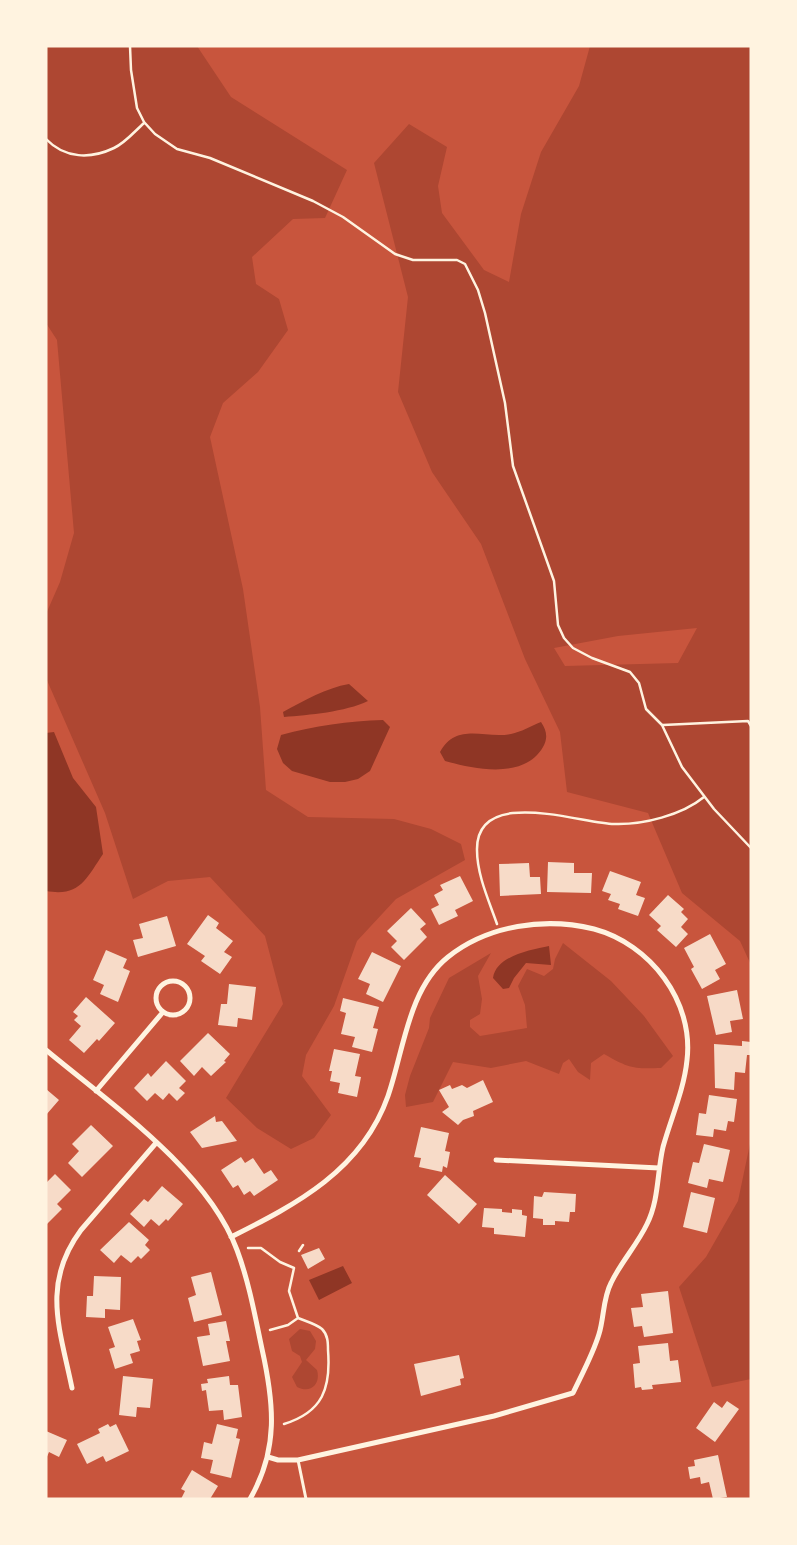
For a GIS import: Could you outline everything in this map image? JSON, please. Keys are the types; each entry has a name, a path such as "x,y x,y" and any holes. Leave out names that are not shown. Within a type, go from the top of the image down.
{"street":[{"path":"232,1237 301,1201 339,1171 364,1139 382,1109 413,1010 427,982 445,959 463,946 500,930 531,925 585,927 618,937 646,957 663,976 677,1001 685,1028 688,1057 685,1074 670,1121 655,1203 647,1225 610,1285 599,1335 573,1392 494,1416 298,1460 278,1460 268,1457"},
{"path":"170,981 182,984 190,996 187,1007 174,1015 163,1012 155,1000 158,989 170,981"},
{"path":"96,1091 163,1012"},
{"path":"46,1050 156,1143 199,1187 232,1237 249,1291 271,1393 272,1431 268,1457 250,1499"},
{"path":"72,1388 56,1305 56,1291 62,1264 70,1245 81,1230 156,1143"},
{"path":"496,1160 660,1168"}],"lane":[{"path":"298,1460 306,1499"}],"path":[{"path":"130,46 136,108 144,122 155,134 177,149 210,158 313,201 343,217 395,254 419,261 451,260 464,264 478,290 485,313 505,403 513,466 554,581 558,625 564,638 572,648 630,672 639,683 646,709 662,725 682,767 704,796 751,848"},
{"path":"46,139 66,152 89,156 116,148 144,122"},
{"path":"662,725 749,721 751,726"},
{"path":"500,930 482,880 476,851 482,831 494,819 504,813 522,812 615,824 670,815 694,805 704,796"},
{"path":"299,1251 303,1245"},
{"path":"248,1248 260,1248 280,1262 294,1268 289,1291 298,1318 321,1328 326,1334 329,1381 324,1394 312,1408 298,1419 284,1424"},
{"path":"270,1330 288,1325 298,1318"}],"shaded area":[{"path":"46,46 197,46 231,97 347,170 325,218 293,219 252,257 256,284 279,299 288,330 258,372 223,403 210,437 243,589 260,707 266,790 308,817 394,819 431,829 461,844 465,860 396,899 357,941 334,1006 306,1055 302,1076 331,1115 314,1138 291,1149 257,1128 226,1098 283,1004 265,936 210,877 168,881 133,899 105,813 46,678 46,614 60,582 74,533 57,340 46,323"},
{"path":"590,46 751,46 751,965 740,941 682,893 648,813 567,792 560,732 525,659 481,544 432,472 398,392 408,297 374,163 409,124 447,147 438,186 442,213 484,270 509,282 521,214 541,152 579,86","holes":["697,628 678,663 565,666 554,648 618,636"]},
{"path":"349,684 368,701 338,710 284,717 283,712 307,699 332,688"},
{"path":"383,720 390,727 370,771 358,779 345,782 330,782 292,771 283,763 277,749 281,735 332,724"},
{"path":"541,722 546,734 546,741 543,747 535,757 524,764 511,768 484,769 470,767 445,761 440,752 454,737 463,734 511,734"},
{"path":"54,732 73,778 96,807 103,854 81,884 74,889 58,892 46,891 46,733"},
{"path":"563,943 611,981 644,1016 673,1056 661,1068 643,1068 625,1065 604,1054 591,1063 590,1080 578,1072 569,1059 563,1063 559,1074 526,1061 491,1068 453,1062 433,1102 406,1107 405,1095 410,1076 429,1028 430,1018 449,978 491,953 478,976 482,999 480,1014 470,1020 470,1027 480,1036 527,1028 525,1005 518,986 527,969 544,976 553,969 555,959"},
{"path":"549,946 551,965 526,963 509,988 503,989 493,978 495,970 507,959 524,952"},
{"path":"751,1139 751,1379 712,1387 679,1287 706,1257 738,1201"},
{"path":"343,1266 352,1283 319,1300 309,1280"},
{"path":"300,1329 310,1331 316,1341 315,1349 306,1360 317,1370 318,1380 314,1386 307,1389 297,1387 292,1377 302,1362 300,1356 292,1351 289,1339"}],"building":[{"path":"548,862 574,863 574,873 592,873 591,893 547,892"},
{"path":"529,863 530,877 540,877 541,894 500,896 499,864"},
{"path":"610,871 641,882 636,895 645,898 638,916 618,909 620,904 608,900 611,894 602,891"},
{"path":"460,876 473,901 455,910 458,916 439,925 431,909 439,905 434,895 443,890 440,885"},
{"path":"668,895 684,909 681,912 688,919 681,927 688,934 676,947 657,930 661,926 649,915"},
{"path":"411,908 426,924 420,929 427,937 404,960 391,947 397,941 387,931"},
{"path":"208,915 219,923 216,928 233,941 224,952 232,957 220,974 201,961 205,956 187,944"},
{"path":"167,916 176,946 138,957 133,940 143,938 139,924"},
{"path":"710,934 726,964 715,970 720,979 702,989 691,969 694,967 684,948"},
{"path":"106,950 127,959 123,968 130,971 118,1002 100,994 104,985 93,980"},
{"path":"372,952 401,966 383,1002 366,994 370,984 358,979"},
{"path":"229,984 256,987 252,1020 238,1018 237,1027 218,1025 221,1004 227,1004"},
{"path":"737,990 743,1019 730,1021 732,1032 716,1035 707,996"},
{"path":"86,997 115,1023 99,1041 97,1039 84,1053 69,1040 81,1026 74,1020 78,1016 73,1012"},
{"path":"343,998 379,1007 373,1028 378,1029 372,1052 352,1047 355,1037 341,1034 346,1013 340,1011"},
{"path":"208,1033 230,1054 224,1061 226,1062 211,1076 202,1067 194,1076 180,1061"},
{"path":"742,1041 751,1042 751,1055 747,1055 745,1073 735,1072 734,1090 715,1088 714,1044 742,1046"},
{"path":"334,1049 360,1054 355,1076 361,1077 357,1097 338,1093 340,1083 330,1081 332,1071 329,1071"},
{"path":"166,1061 186,1081 179,1088 185,1093 177,1101 169,1093 163,1100 155,1093 147,1101 134,1088 148,1073 151,1077"},
{"path":"483,1080 493,1102 473,1111 474,1116 463,1120 458,1125 442,1112 449,1107 439,1090 450,1085 452,1089 462,1085 467,1088"},
{"path":"46,1089 59,1100 46,1115"},
{"path":"709,1095 737,1099 734,1122 728,1121 726,1131 714,1129 713,1137 696,1135 699,1113 706,1114"},
{"path":"215,1116 216,1122 222,1121 237,1141 202,1148 190,1132"},
{"path":"91,1125 113,1146 82,1177 68,1163 79,1151 72,1144"},
{"path":"421,1127 449,1133 445,1151 450,1152 447,1168 443,1166 442,1172 419,1167 421,1158 414,1157"},
{"path":"704,1144 730,1150 723,1182 709,1179 707,1188 688,1183 693,1162 699,1163"},
{"path":"241,1157 245,1163 253,1158 264,1174 271,1170 278,1180 254,1196 250,1191 244,1195 238,1185 233,1188 221,1170"},
{"path":"55,1174 71,1190 57,1204 62,1209 46,1225 46,1183"},
{"path":"445,1175 477,1204 459,1224 427,1195"},
{"path":"162,1186 183,1204 168,1221 166,1219 159,1226 151,1219 144,1227 130,1214 144,1199 148,1202"},
{"path":"544,1192 576,1194 575,1212 570,1212 569,1222 555,1221 555,1225 543,1225 543,1219 533,1218 534,1196 542,1197"},
{"path":"691,1192 715,1198 707,1233 683,1227"},
{"path":"484,1208 502,1209 502,1212 512,1213 512,1209 522,1210 522,1215 527,1216 525,1237 494,1234 494,1228 482,1227"},
{"path":"129,1222 149,1240 145,1245 150,1250 141,1259 138,1256 131,1263 121,1255 114,1263 100,1250"},
{"path":"319,1248 325,1259 308,1269 301,1255"},
{"path":"211,1272 222,1315 194,1322 188,1298 196,1295 191,1277"},
{"path":"94,1276 121,1277 120,1310 105,1309 105,1318 86,1317 87,1296 93,1296"},
{"path":"668,1291 673,1333 644,1337 642,1326 634,1327 631,1308 643,1307 641,1294"},
{"path":"133,1319 141,1340 137,1341 140,1351 130,1354 133,1363 115,1369 109,1349 115,1347 108,1327"},
{"path":"226,1321 230,1341 226,1341 230,1361 203,1366 197,1337 210,1335 208,1324"},
{"path":"668,1343 670,1361 678,1360 681,1382 652,1385 653,1389 642,1390 641,1387 635,1388 633,1364 640,1363 638,1346"},
{"path":"459,1355 464,1378 460,1379 461,1385 421,1396 414,1364"},
{"path":"123,1376 153,1379 150,1408 137,1407 136,1417 119,1415"},
{"path":"229,1376 230,1385 238,1385 242,1417 224,1420 223,1410 209,1411 206,1390 202,1391 201,1384 208,1383 207,1379"},
{"path":"727,1401 739,1409 715,1442 696,1428 714,1402 722,1408"},
{"path":"108,1424 110,1427 116,1424 129,1451 106,1462 103,1456 87,1464 77,1444 100,1433 98,1429"},
{"path":"217,1424 238,1429 236,1438 240,1439 231,1478 210,1473 213,1460 201,1458 204,1442 212,1444"},
{"path":"46,1431 67,1440 59,1457 49,1452 46,1459"},
{"path":"718,1455 727,1497 713,1499 709,1482 701,1484 700,1477 690,1479 688,1467 695,1466 694,1460"},
{"path":"192,1470 218,1486 210,1499 181,1499 185,1491 181,1489"}]}
